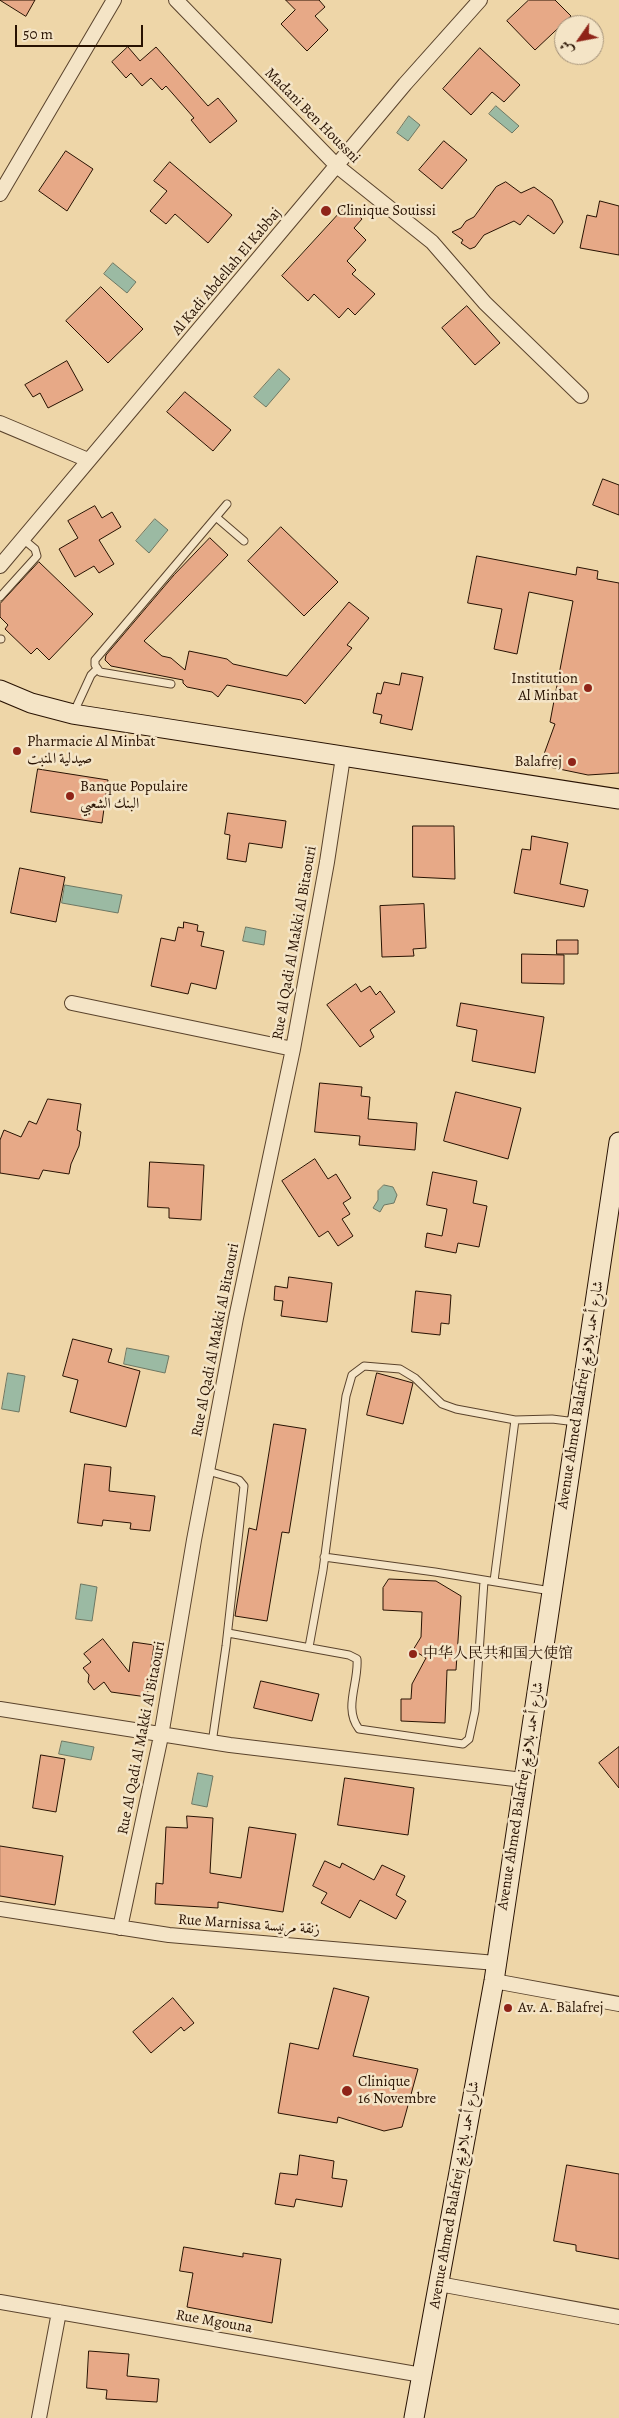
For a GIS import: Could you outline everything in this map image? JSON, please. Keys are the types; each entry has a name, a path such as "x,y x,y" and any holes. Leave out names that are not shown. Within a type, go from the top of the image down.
{"main road":[{"path":"0,690 31,703 73,714 619,799"},
{"name":"Avenue Ahmed Balafrej شارع أحمد بلافريج","path":"414,2418 495,1972 577,1422 610,1224 619,1142"}],"street":[{"path":"0,194 114,0"},
{"name":"Madani Ben Houssni","path":"176,0 337,166 432,242 485,303 581,396"},
{"name":"Al Kadi Abdellah El Kabbaj","path":"0,566 405,84 480,0"},
{"path":"0,423 88,460"},
{"name":"Rue Al Qadi Al Makki Al Bitaouri","path":"120,1928 161,1736 208,1471 258,1209 293,1049 327,862 342,757"},
{"path":"72,1003 293,1049"},
{"path":"0,1709 212,1743 523,1780"},
{"name":"Rue Marnissa زنقة مرنيسة","path":"0,1910 120,1928 495,1972 619,2004"},
{"path":"439,2284 619,2317"},
{"name":"Rue Mgouna","path":"0,2302 422,2375"},
{"path":"39,2418 59,2312"}],"lane":[{"path":"97,669 95,660 227,504"},
{"path":"216,517 244,541"},
{"path":"0,598 36,556 35,549 23,538"},
{"path":"97,669 105,673 172,684"},
{"path":"73,714 91,675 97,669"},
{"path":"309,1646 324,1557 346,1396 352,1375 364,1366 400,1369 415,1378 442,1404 456,1409 515,1420 552,1419 577,1422"},
{"path":"494,1581 515,1420"},
{"path":"208,1471 239,1480 244,1486 228,1633 212,1743"},
{"path":"324,1557 494,1581 552,1592"},
{"path":"228,1633 309,1646 349,1655 356,1659 358,1671 350,1709 354,1722 359,1729 463,1744 469,1739 475,1711 484,1581"}],"shaded area":[{"path":"496,106 519,126 512,133 489,114"},
{"path":"409,116 420,125 408,141 397,133"},
{"path":"113,263 136,282 127,293 104,274"},
{"path":"279,369 290,379 266,407 254,397"},
{"path":"155,519 168,530 149,553 136,541"},
{"path":"65,885 122,895 118,913 62,903"},
{"path":"246,927 266,931 264,945 243,941"},
{"path":"384,1185 393,1187 397,1195 394,1203 384,1205 380,1212 373,1208 378,1200 378,1191"},
{"path":"127,1348 169,1356 165,1373 124,1364"},
{"path":"8,1373 25,1376 19,1412 2,1409"},
{"path":"81,1584 97,1587 92,1621 76,1619"},
{"path":"62,1741 94,1747 91,1760 59,1754"},
{"path":"198,1773 213,1776 207,1807 192,1804"}],"building":[{"path":"0,0 35,0 26,16"},
{"path":"286,0 319,0 325,7 315,16 328,30 307,51 281,24 295,10"},
{"path":"529,0 555,0 570,15 554,15 554,32 535,50 507,21"},
{"path":"128,47 140,61 156,47 208,106 218,98 237,121 210,143 191,120 194,118 166,86 162,90 151,78 142,86 131,73 126,78 112,62"},
{"path":"480,48 520,85 504,102 492,92 471,115 443,89"},
{"path":"444,141 467,160 442,189 419,170"},
{"path":"66,151 93,169 67,211 39,191"},
{"path":"170,162 232,215 208,243 175,214 166,224 150,211 167,191 154,181"},
{"path":"506,182 521,193 534,187 552,200 563,222 554,234 528,215 520,225 514,221 484,235 475,247 470,249 461,243 463,240 452,232 461,228 466,221 474,217 496,187"},
{"path":"600,201 619,206 619,255 580,248 587,215 596,217"},
{"path":"347,205 362,219 354,228 366,240 347,261 356,270 352,274 375,294 355,315 348,308 339,318 314,294 308,301 282,276"},
{"path":"101,287 143,329 108,363 66,321"},
{"path":"467,306 500,343 475,365 442,328"},
{"path":"67,361 83,390 48,408 40,393 33,397 25,385"},
{"path":"185,392 231,430 213,451 167,412"},
{"path":"603,479 619,485 619,515 593,505"},
{"path":"95,506 102,518 112,512 121,527 99,540 114,564 99,573 94,566 75,577 59,549 78,538 68,521"},
{"path":"281,527 338,582 304,616 248,561"},
{"path":"210,538 228,555 144,641 162,656 171,658 185,670 189,651 227,659 233,664 287,676 349,602 369,618 347,645 352,648 305,704 301,700 227,685 218,697 212,692 187,687 183,680 111,666 105,660 106,655 174,575"},
{"name":"Institution Al Minbat","path":"477,556 576,575 577,567 598,571 597,579 619,583 619,773 588,775 540,765 555,724 550,722 573,601 529,592 517,654 494,649 502,609 468,603"},
{"path":"39,562 93,614 49,660 37,648 31,654 5,629 8,625 0,617 0,604"},
{"path":"402,673 423,677 412,730 380,723 382,715 373,713 377,693 381,694 384,682 399,685"},
{"name":"Banque Populaire البنك الشعبي","path":"38,769 108,780 102,823 31,812"},
{"path":"228,813 286,821 282,848 249,843 246,862 227,859 230,835 225,834"},
{"path":"413,826 454,826 455,879 413,877"},
{"path":"532,836 568,843 560,884 588,890 584,907 514,893 522,849 530,850"},
{"path":"20,868 65,877 56,922 11,913"},
{"path":"424,904 426,948 413,949 414,956 382,957 380,906"},
{"path":"184,922 198,925 197,931 204,932 201,946 224,951 216,989 191,983 188,994 151,986 161,938 175,941 178,927 183,928"},
{"path":"557,940 578,940 578,954 557,954"},
{"path":"522,954 564,955 564,984 522,983"},
{"path":"356,984 361,992 370,986 376,995 380,991 395,1012 370,1030 374,1037 360,1047 327,1005"},
{"path":"461,1003 544,1017 535,1073 472,1061 477,1030 457,1026"},
{"path":"320,1083 362,1087 361,1096 370,1097 368,1119 417,1123 415,1150 359,1145 360,1136 315,1132"},
{"path":"456,1092 521,1108 508,1159 444,1141"},
{"path":"48,1099 81,1104 77,1130 81,1132 79,1146 69,1174 43,1170 39,1179 0,1173 0,1140 4,1130 21,1137 29,1121 36,1124"},
{"path":"315,1159 328,1179 336,1174 351,1198 343,1203 350,1214 342,1219 353,1236 338,1246 328,1231 319,1237 282,1181"},
{"path":"150,1162 204,1165 201,1220 169,1218 169,1208 148,1207"},
{"path":"433,1172 477,1181 473,1203 487,1206 479,1247 458,1243 456,1253 425,1247 427,1233 442,1236 447,1209 427,1205"},
{"path":"289,1277 332,1283 327,1322 281,1316 283,1301 274,1300 275,1286 287,1288"},
{"path":"416,1291 451,1295 449,1324 441,1323 440,1335 412,1332"},
{"path":"73,1339 112,1349 108,1362 140,1371 126,1427 70,1412 78,1380 63,1376"},
{"path":"377,1373 413,1383 403,1424 367,1415"},
{"path":"274,1424 306,1429 289,1533 282,1532 267,1621 235,1616 249,1528 256,1530"},
{"path":"85,1464 111,1467 109,1491 155,1496 150,1531 130,1529 131,1523 103,1520 102,1526 78,1523"},
{"path":"389,1579 436,1581 461,1596 456,1670 447,1670 445,1723 401,1721 401,1699 411,1699 412,1684 426,1658 413,1650 421,1637 422,1612 383,1610 383,1588"},
{"path":"103,1639 129,1672 133,1642 154,1645 147,1697 111,1692 104,1682 94,1690 88,1682 89,1675 83,1668 91,1662 84,1654"},
{"path":"261,1681 319,1694 312,1721 254,1708"},
{"path":"619,1747 619,1788 599,1763"},
{"path":"41,1755 65,1759 56,1812 33,1808"},
{"path":"345,1778 414,1788 408,1835 338,1825"},
{"path":"187,1816 213,1818 210,1873 241,1878 249,1827 296,1834 283,1912 218,1902 218,1908 155,1904 156,1883 163,1884 166,1827 187,1828"},
{"path":"0,1846 63,1856 55,1905 0,1896"},
{"path":"325,1861 340,1868 342,1863 374,1880 382,1865 405,1876 396,1895 406,1901 396,1919 360,1900 350,1918 321,1903 327,1893 313,1886"},
{"name":"Clinique 16 Novembre","path":"334,1988 369,1997 353,2056 418,2069 402,2127 384,2131 338,2117 337,2123 278,2113 290,2043 318,2049"},
{"path":"173,1998 194,2023 184,2031 181,2027 151,2053 133,2032"},
{"path":"300,2155 334,2161 332,2178 347,2180 342,2207 296,2199 294,2207 275,2204 280,2173 297,2175"},
{"path":"567,2165 619,2174 619,2259 576,2251 576,2245 554,2241"},
{"path":"184,2247 243,2257 243,2253 281,2259 272,2323 187,2307 193,2273 180,2271"},
{"path":"89,2351 129,2354 127,2376 159,2379 157,2402 106,2399 107,2390 87,2388"}],"place":[{"name":"Clinique Souissi","path":"326,211"},
{"name":"Institution Al Minbat","path":"588,688"},
{"name":"Pharmacie Al Minbat صيدلية المنبت","path":"17,751"},
{"name":"Balafrej","path":"572,762"},
{"name":"Banque Populaire البنك الشعبي","path":"70,796"},
{"name":"中华人民共和国大使馆","path":"413,1654"},
{"name":"Av. A. Balafrej","path":"508,2008"},
{"name":"Clinique 16 Novembre","path":"347,2091"}]}
